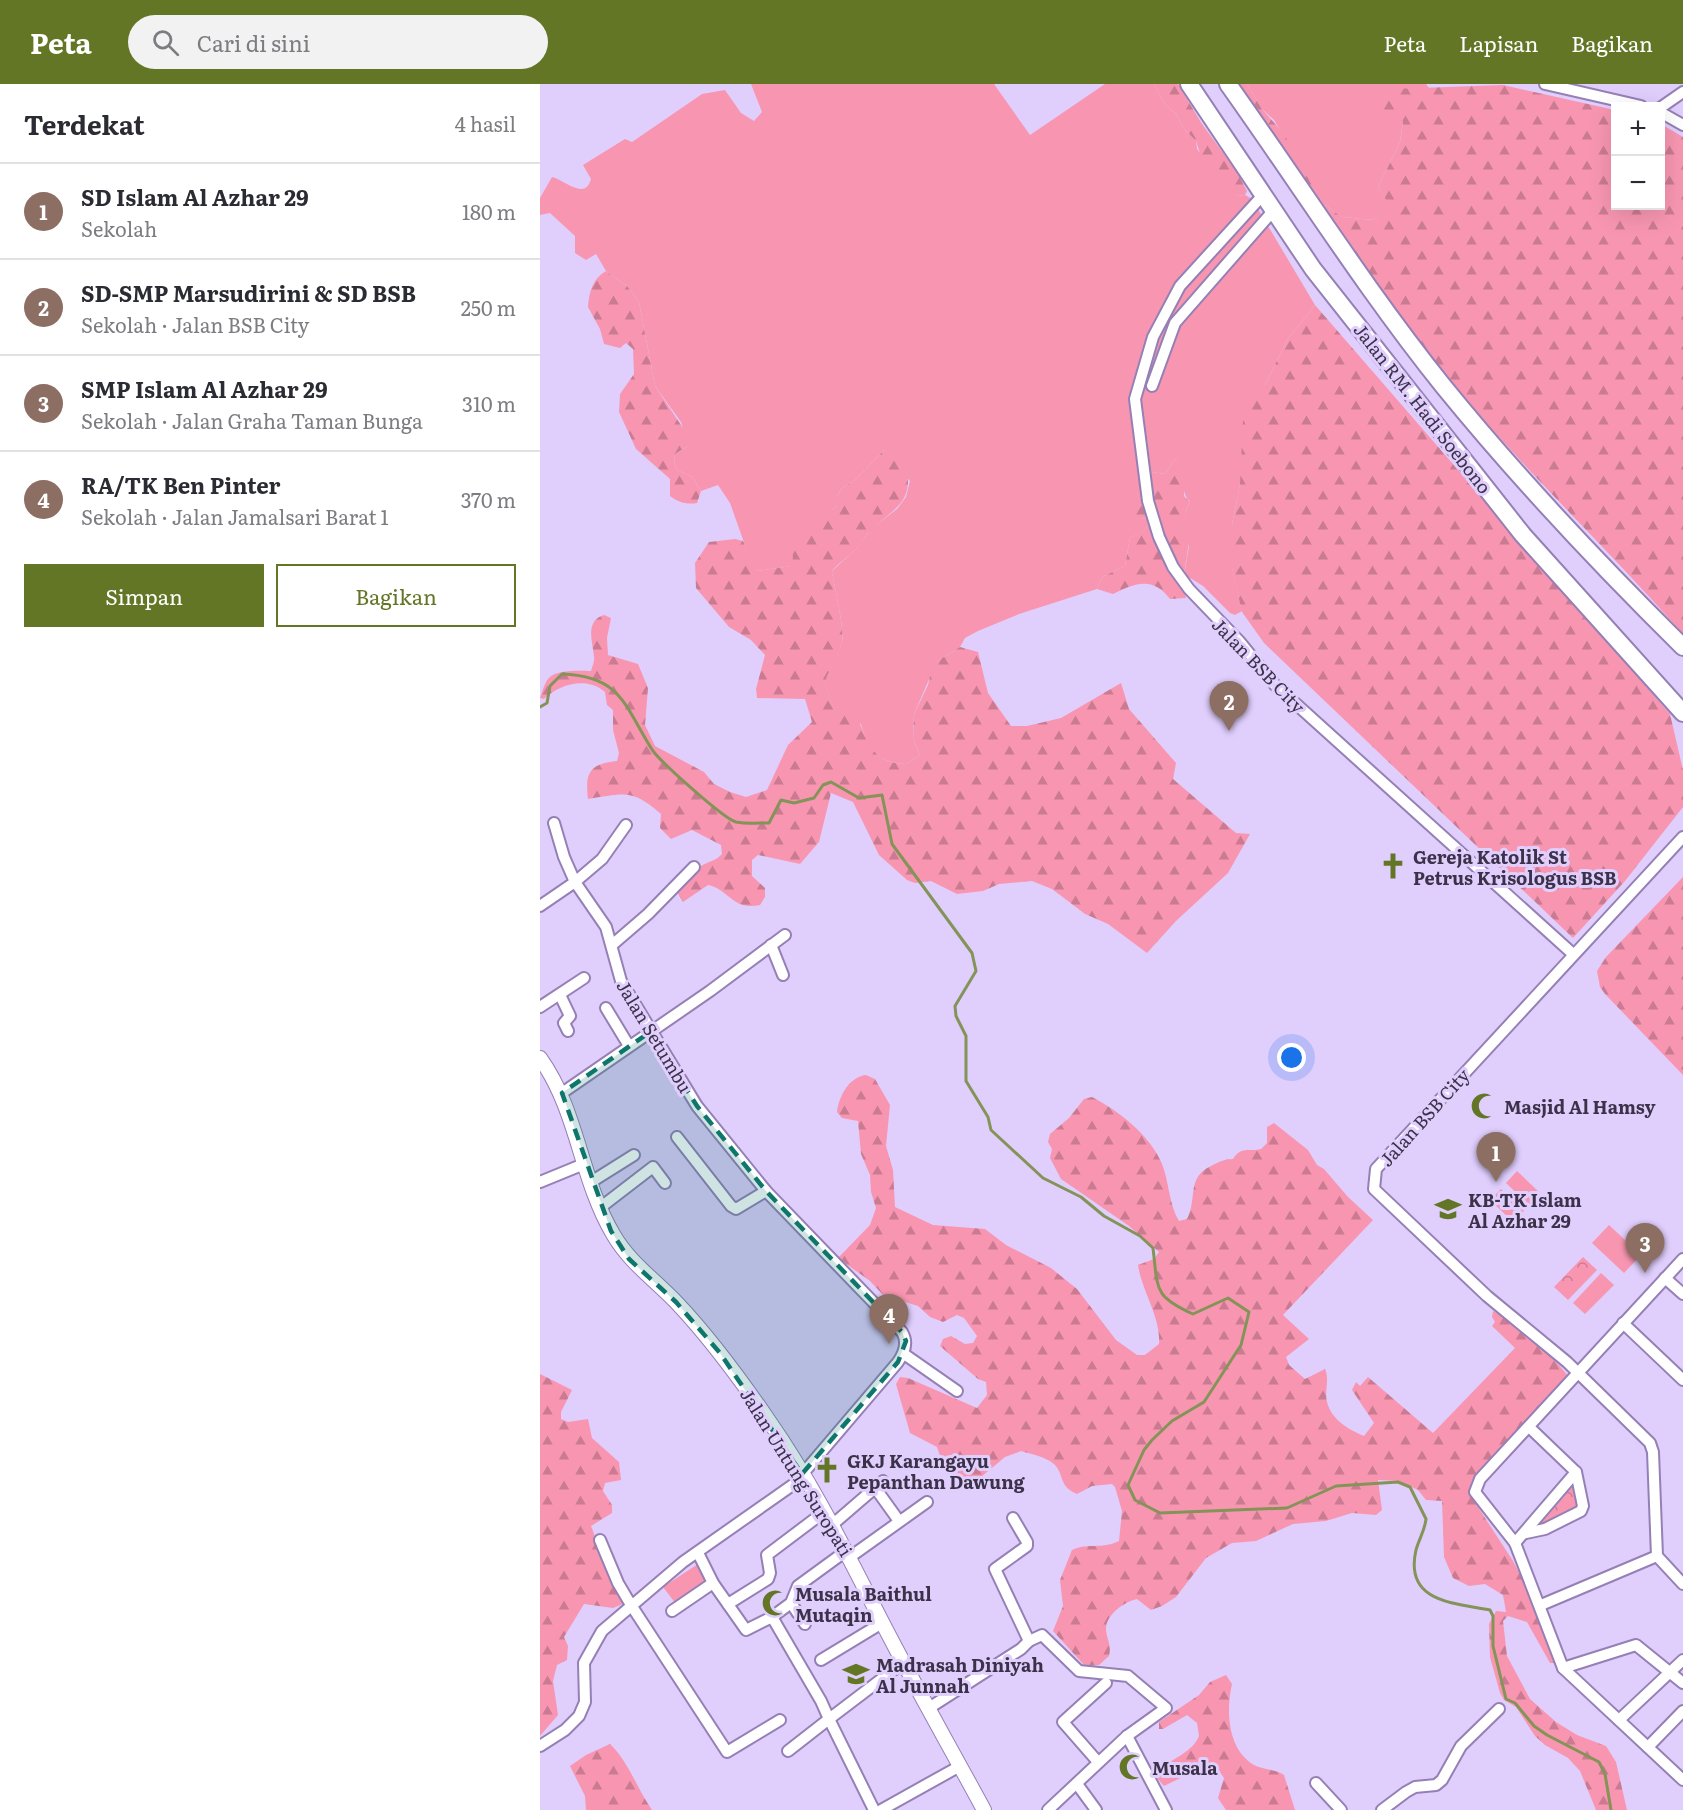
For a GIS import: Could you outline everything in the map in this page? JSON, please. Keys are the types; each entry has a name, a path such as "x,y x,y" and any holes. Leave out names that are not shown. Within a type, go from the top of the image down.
{"main road":[{"name":"Jalan RM. Hadi Soebono","path":"1189,84 1312,269 1523,535 1683,713"},
{"path":"1194,84 1204,84"},
{"name":"Jalan RM. Hadi Soebono","path":"1228,84 1277,152 1349,261 1444,386 1548,508 1683,647"},
{"name":"Jalan Untung Suropati","path":"540,1058 544,1074 562,1093 584,1164 611,1231 629,1259 676,1302 720,1353 766,1416 832,1525 882,1623 984,1810"}],"street":[{"path":"1545,84 1624,102"},
{"path":"1665,106 1683,92"},
{"path":"1665,113 1683,126"},
{"name":"Jalan BSB City","path":"1263,195 1180,286 1153,337 1134,399 1142,469 1159,537 1173,567 1189,590 1239,641 1275,685 1573,954"},
{"path":"1153,337 1174,322 1273,211"},
{"path":"1152,386 1174,322"},
{"name":"Jalan Setumbu","path":"554,823 564,857 575,882 606,927 621,981 697,1106 766,1191 902,1332 906,1341 904,1354"},
{"path":"540,906 575,882 602,859 626,825"},
{"name":"Jalan BSB City","path":"1657,1556 1652,1448 1577,1373 1487,1296 1374,1189 1373,1181 1376,1169 1683,837"},
{"path":"612,945 648,914 694,867"},
{"path":"562,1093 785,935"},
{"path":"771,945 783,975"},
{"path":"540,1006 584,978"},
{"path":"560,994 570,1016 564,1023 568,1031"},
{"path":"606,1008 629,1046"},
{"path":"677,1137 731,1206 736,1209 766,1191"},
{"path":"591,1182 634,1155"},
{"path":"540,1182 584,1164"},
{"path":"601,1207 653,1167 665,1183"},
{"path":"1683,1259 1577,1373 1475,1488 1475,1492 1515,1543 1541,1605 1563,1668 1683,1780"},
{"path":"1674,1269 1683,1278"},
{"path":"1665,1278 1683,1294"},
{"path":"1623,1323 1683,1380"},
{"path":"540,1746 565,1730 579,1716 585,1702 584,1663 602,1631 674,1569 794,1484 904,1354 957,1391"},
{"path":"1526,1533 1545,1529 1581,1511 1582,1506 1576,1472 1529,1427"},
{"path":"1515,1543 1526,1533 1576,1472"},
{"path":"832,1525 879,1485 899,1521"},
{"path":"698,1552 713,1583 746,1630 772,1617 791,1603 798,1586 927,1502"},
{"path":"728,1604 768,1579 770,1573 767,1555 824,1512"},
{"path":"1013,1518 1027,1546 995,1569 1029,1641"},
{"path":"600,1540 618,1583 631,1605 727,1752 780,1719"},
{"path":"1541,1605 1657,1556 1683,1584"},
{"path":"672,1611 713,1583"},
{"path":"791,1603 805,1624"},
{"path":"772,1617 808,1678 874,1810"},
{"path":"821,1660 882,1623"},
{"path":"929,1708 1022,1649 1029,1641 1042,1635 1080,1671 1128,1676 1166,1708 1127,1736 1048,1810"},
{"path":"1563,1668 1636,1644 1683,1683"},
{"path":"1619,1720 1683,1660"},
{"path":"788,1751 904,1662"},
{"path":"1098,1762 1062,1722 1106,1683"},
{"path":"1382,1810 1415,1787 1432,1786 1442,1780 1461,1746 1499,1709"},
{"path":"1648,1747 1683,1710"},
{"path":"1127,1736 1166,1810"},
{"path":"881,1810 960,1766"},
{"path":"1316,1783 1341,1810"},
{"path":"1077,1784 1096,1810"}],"highlighted area":[{"path":"650,1032 697,1106 766,1191 902,1332 906,1341 898,1362 802,1474 720,1353 676,1302 629,1259 611,1231 562,1093"}],"green space":[{"path":"751,84 994,84 1030,135 1105,84 1154,84 1164,103 1176,114 1184,129 1196,141 1197,149 1237,196 1245,195 1252,199 1315,305 1287,340 1265,385 1240,484 1232,525 1232,567 1242,611 1235,615 1230,613 1203,586 1190,578 1183,581 1189,546 1182,532 1181,521 1190,502 1184,492 1181,469 1175,459 1165,474 1152,472 1141,518 1150,519 1149,523 1143,531 1130,538 1125,566 1102,577 1097,589 1019,614 978,631 965,638 960,647 937,661 914,714 913,739 920,755 906,764 887,761 871,748 861,724 838,716 826,682 843,635 832,571 856,549 871,529 897,509 906,497 910,481 884,450 855,480 841,489 837,497 837,506 792,542 794,559 792,566 757,571 752,565 730,503 718,485 701,491 692,477 677,470 674,462 675,454 688,446 681,422 655,386 639,302 628,287 606,271 596,254 586,260 575,253 575,236 550,213 540,215 540,198 552,177 579,189 584,188 591,179 583,165 625,139 632,142 702,94 725,90 741,113 754,121 762,112"},
{"path":"1154,84 1178,84 1202,124 1237,172 1247,191 1245,195 1237,196 1214,178 1201,156 1196,141 1184,129 1176,114 1164,103"},
{"path":"1235,84 1247,84 1262,109 1284,134 1322,203 1342,217 1373,220 1390,206 1378,187 1400,142 1403,121 1382,108 1391,89 1503,85 1611,109 1611,210 1665,210 1665,126 1683,137 1683,634 1503,442 1446,376 1364,269"},
{"path":"1247,84 1426,84 1429,88 1391,90 1383,108 1403,120 1400,142 1378,187 1391,206 1373,220 1342,217 1322,203 1274,120 1262,109"},
{"path":"606,271 628,287 639,302 655,386 689,437 688,446 675,454 674,462 677,470 692,477 701,491 697,503 689,504 670,496 670,479 636,449 619,412 620,394 634,374 633,349 626,343 620,348 604,344 600,329 588,307 592,286"},
{"path":"1315,305 1670,714 1683,770 1683,807 1625,881 1573,938 1264,643 1242,612 1232,568 1232,525 1240,484 1243,420 1257,388 1265,385 1287,340"},
{"path":"892,447 906,455 908,483 903,500 832,571 843,635 826,682 838,715 855,714 877,754 884,759 906,764 920,755 913,739 914,714 928,685 932,667 937,661 960,647 978,652 988,693 1011,726 1027,726 1061,718 1121,683 1129,709 1176,763 1173,779 1236,833 1250,834 1228,873 1176,921 1147,953 1108,924 1085,914 1052,889 1032,881 999,884 983,891 957,894 931,881 915,883 907,880 879,855 853,802 831,793 819,842 800,864 758,855 752,860 752,876 765,888 765,897 760,905 743,905 708,885 683,902 677,892 694,871 722,854 721,845 692,830 671,839 660,828 661,814 634,797 619,795 588,799 587,783 591,771 600,765 617,761 619,753 613,730 613,710 607,705 605,692 598,687 582,683 565,686 544,699 540,698 545,683 552,676 568,671 591,671 594,662 592,627 598,618 604,615 611,618 607,638 608,655 638,664 648,688 645,725 655,746 704,772 714,784 730,792 746,797 767,790 788,745 812,722 805,699 757,698 756,689 765,655 751,640 729,627 696,588 695,563 709,542 735,539 743,541 757,571 791,566 794,537 837,506 837,497 841,489 855,480 884,450"},
{"path":"1175,459 1184,469 1184,496 1190,502 1182,522 1183,532 1189,542 1183,581 1186,598 1170,599 1164,592 1150,584 1136,585 1113,594 1097,589 1102,577 1125,566 1130,538 1148,526 1150,519 1141,518 1134,521 1129,515 1139,483 1145,489 1149,474 1152,472 1165,474"},
{"path":"1683,877 1683,1075 1605,994 1600,987 1597,971 1606,957"},
{"path":"866,1075 875,1079 890,1105 886,1146 893,1170 895,1207 933,1225 985,1229 1006,1245 1051,1268 1077,1289 1116,1340 1137,1355 1145,1355 1159,1344 1157,1324 1138,1265 1154,1259 1159,1252 1129,1226 1061,1179 1050,1158 1052,1149 1048,1142 1050,1134 1069,1118 1084,1099 1092,1097 1113,1109 1150,1143 1162,1164 1173,1208 1179,1221 1187,1219 1198,1176 1211,1166 1233,1159 1239,1152 1261,1149 1267,1143 1267,1127 1274,1123 1308,1150 1317,1165 1324,1169 1348,1197 1373,1220 1283,1315 1309,1339 1286,1357 1289,1365 1305,1379 1325,1369 1326,1398 1329,1408 1341,1423 1352,1431 1364,1436 1374,1423 1352,1390 1356,1382 1360,1386 1368,1377 1433,1433 1515,1348 1492,1326 1495,1322 1492,1317 1493,1311 1513,1322 1544,1349 1568,1376 1471,1482 1474,1501 1513,1561 1542,1617 1554,1655 1554,1663 1550,1663 1527,1622 1508,1616 1503,1621 1507,1656 1530,1699 1556,1722 1577,1735 1606,1746 1616,1762 1627,1810 1596,1810 1580,1771 1568,1758 1545,1745 1535,1736 1516,1707 1504,1700 1490,1657 1489,1624 1496,1611 1506,1612 1503,1595 1485,1584 1469,1586 1453,1578 1444,1557 1442,1501 1426,1500 1418,1490 1399,1481 1378,1480 1382,1510 1376,1515 1352,1513 1326,1521 1293,1524 1256,1541 1232,1543 1206,1558 1176,1597 1162,1606 1151,1610 1137,1599 1127,1603 1113,1613 1107,1623 1109,1656 1099,1665 1085,1666 1053,1631 1063,1606 1060,1580 1072,1550 1119,1541 1122,1511 1115,1487 1112,1484 1092,1486 1077,1494 1064,1484 1054,1464 1021,1451 1005,1457 969,1487 953,1477 937,1447 910,1433 896,1384 900,1377 908,1378 977,1408 987,1395 986,1382 978,1379 940,1346 943,1339 951,1336 965,1344 973,1343 977,1336 964,1318 957,1315 943,1322 930,1317 918,1306 883,1295 870,1281 838,1258 870,1225 876,1208 871,1192 870,1175 861,1154 858,1121 842,1118 837,1112 846,1088 855,1079"},
{"path":"1517,1171 1540,1193 1529,1205 1506,1183"},
{"path":"1501,1189 1524,1211 1513,1222 1490,1200"},
{"path":"1609,1225 1641,1255 1624,1273 1592,1243"},
{"path":"1583,1257 1597,1270 1568,1300 1554,1287"},
{"path":"1601,1273 1614,1285 1585,1314 1573,1303"},
{"path":"540,1374 572,1390 561,1412 561,1419 568,1422 588,1419 592,1438 619,1462 621,1480 605,1483 603,1491 612,1505 612,1513 591,1526 600,1555 623,1604 613,1608 584,1604 564,1637 568,1646 567,1660 557,1665 553,1681 558,1715 540,1736"},
{"path":"1573,1486 1577,1509 1540,1524"},
{"path":"698,1564 709,1581 676,1604 663,1587"},
{"path":"1226,1675 1232,1684 1229,1717 1238,1749 1254,1765 1284,1775 1295,1810 1226,1810 1218,1798 1224,1778 1215,1765 1203,1767 1164,1786 1156,1777 1165,1766 1190,1748 1199,1736 1197,1723 1187,1715 1163,1729 1159,1729 1159,1722 1199,1695 1210,1682"},
{"path":"610,1744 622,1759 652,1810 586,1810 585,1796 570,1766 586,1755"}],"waterway":[{"path":"540,707 547,703 550,686 562,674 582,676 610,688 628,708 653,751 680,778 729,819 736,822 769,823 781,800 794,803 814,798 823,785 831,782 859,798 882,795 892,844 972,953 976,971 955,1006 956,1016 966,1036 966,1081 988,1117 991,1130 1043,1178 1081,1197 1104,1216 1140,1236 1153,1248 1157,1282 1164,1296 1171,1302 1193,1314 1228,1298 1249,1312 1241,1345 1204,1402 1172,1421 1144,1450 1128,1485 1135,1500 1160,1513 1287,1508 1336,1486 1398,1482 1410,1487 1426,1519 1416,1550 1414,1567 1417,1580 1424,1590 1447,1602 1490,1610 1493,1616 1493,1646 1506,1699 1515,1703 1534,1726 1547,1735 1599,1762 1605,1774 1611,1810"}],"place":[{"name":"SD-SMP Marsudirini & SD BSB","path":"1229,731"},
{"name":"Gereja Katolik St Petrus Krisologus BSB","path":"1393,866"},
{"name":"Masjid Al Hamsy","path":"1484,1106"},
{"name":"SD Islam Al Azhar 29","path":"1496,1182"},
{"name":"KB-TK Islam Al Azhar 29","path":"1448,1209"},
{"name":"SMP Islam Al Azhar 29","path":"1645,1273"},
{"name":"RA/TK Ben Pinter","path":"889,1344"},
{"name":"GKJ Karangayu Pepanthan Dawung","path":"827,1470"},
{"name":"Musala Baithul Mutaqin","path":"775,1603"},
{"name":"Madrasah Diniyah Al Junnah","path":"856,1674"},
{"name":"Musala","path":"1132,1767"}]}
